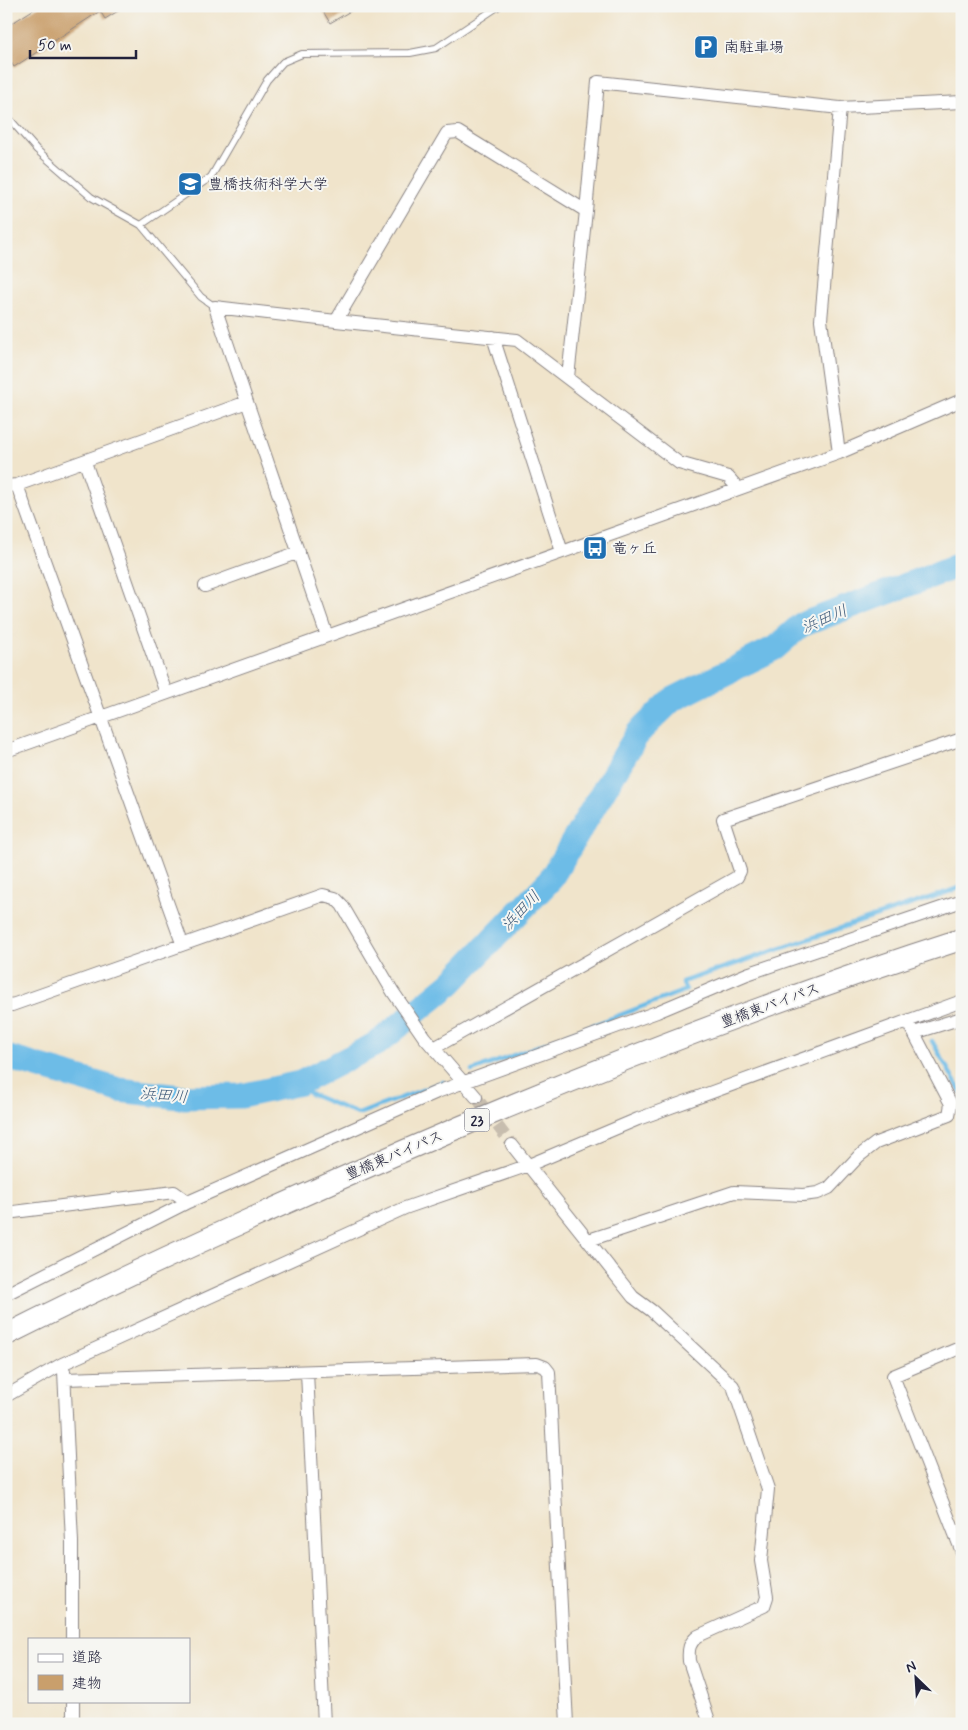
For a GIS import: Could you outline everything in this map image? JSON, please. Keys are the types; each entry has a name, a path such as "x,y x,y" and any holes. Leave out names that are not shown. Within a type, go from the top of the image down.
{"highway":[{"name":"豊橋東バイパス","path":"6,1335 140,1269 407,1149 640,1053 856,973 962,938"}],"street":[{"path":"568,377 598,82 840,108 962,102"},
{"path":"839,453 821,320 840,108"},
{"path":"336,321 447,133 458,132 586,211"},
{"path":"327,636 215,307 517,340 679,462 728,477 738,488"},
{"path":"493,338 562,552"},
{"path":"6,751 839,453 962,400"},
{"path":"182,943 101,717 12,486 85,462 247,402"},
{"path":"85,462 166,694"},
{"path":"205,586 298,552"},
{"path":"434,1048 737,877 740,871 723,819 962,739"},
{"path":"6,1004 12,1005 161,954 182,943 323,895 335,898 342,905 393,992 424,1037 476,1097"},
{"path":"6,1294 188,1202 437,1092 657,1012 747,974 962,901"},
{"path":"6,1396 62,1364 405,1208 529,1165 638,1119 962,1001"},
{"path":"914,1033 962,1018"},
{"path":"589,1240 734,1192 803,1195 818,1193 829,1188 859,1156 876,1143 949,1114 951,1104 907,1021"},
{"path":"512,1145 633,1297 652,1311 733,1386 768,1489 761,1561 767,1597 764,1606 698,1636 691,1642 688,1651 689,1661 710,1724"},
{"path":"6,1213 174,1192 188,1202"},
{"path":"962,1347 893,1376 962,1552"},
{"path":"62,1364 65,1379 72,1542 72,1638"},
{"path":"65,1379 537,1364 545,1366 549,1372 567,1724"},
{"path":"307,1372 324,1724"},
{"path":"72,1702 73,1724"}],"lane":[{"path":"141,224 211,176 267,80 283,62 302,54 410,54 436,48 499,6"},
{"path":"6,116 37,150 91,197 141,224 201,296 215,307"}],"building":[{"path":"39,6 126,6 105,19 100,11 14,67 6,55 6,27"},
{"path":"320,6 359,6 330,23"}],"waterway":[{"name":"浜田川","path":"6,1057 119,1090 180,1097 241,1096 300,1083 378,1043 451,983 550,880 638,733 672,700 775,648 801,625 962,564"},
{"path":"472,1071 686,990 682,982 962,887"},
{"path":"932,1041 962,1094"},
{"path":"300,1083 310,1094 358,1114 443,1082"}],"tunnel":[{"path":"476,1097 512,1145"}],"place":[{"name":"南駐車場","path":"706,47"},
{"name":"豊橋技術科学大学","path":"190,184"},
{"name":"竜ヶ丘","path":"595,548"}]}
